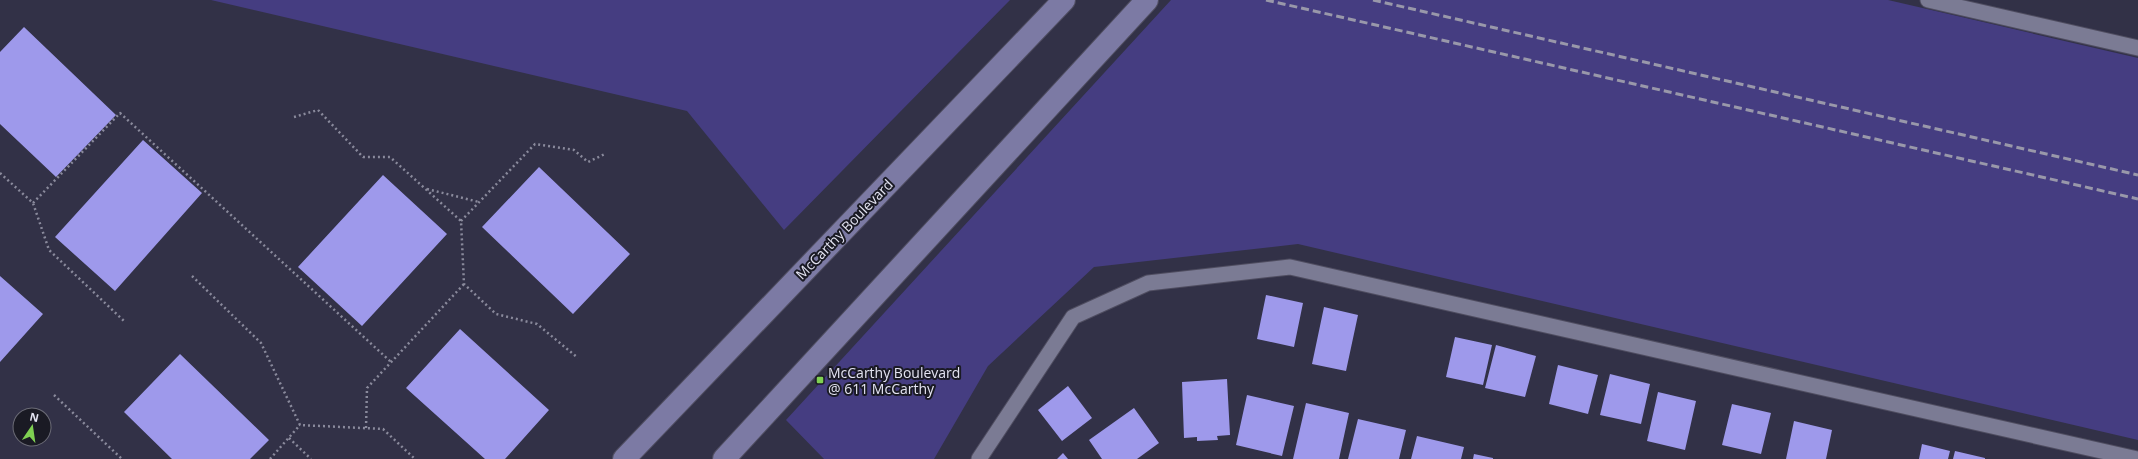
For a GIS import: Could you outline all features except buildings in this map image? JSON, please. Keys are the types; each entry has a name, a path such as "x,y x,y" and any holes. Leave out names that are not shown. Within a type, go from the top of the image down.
{"main road":[{"name":"McCarthy Boulevard","path":"624,459 1064,0"},
{"path":"724,459 1147,0"}],"lane":[{"path":"1928,0 2138,48"},
{"path":"979,459 1074,317 1148,283 1290,267 2137,459"}],"path":[{"path":"294,117 318,110 364,157 390,157 461,220 464,284 496,314 537,324 578,358"},
{"path":"33,203 120,113 391,362"},
{"path":"461,220 535,144 574,150 588,162 605,154"},
{"path":"0,173 33,203 49,250 124,321"},
{"path":"425,189 479,202"},
{"path":"192,276 261,343 300,425"},
{"path":"366,428 367,388 464,284"},
{"path":"54,395 122,459"},
{"path":"300,425 383,429 415,459"},
{"path":"270,459 300,425"},
{"path":"289,438 311,459"}],"shaded area":[{"path":"211,0 1010,0 784,230 687,111"},
{"path":"1171,0 1888,0 2138,58 2138,440 1298,244 1094,267 988,366 934,459 824,459 786,420"}],"railway":[{"path":"1266,0 2138,199"},
{"path":"1373,0 2138,175"}],"place":[{"name":"McCarthy Boulevard @ 611 McCarthy","path":"820,380"}]}
